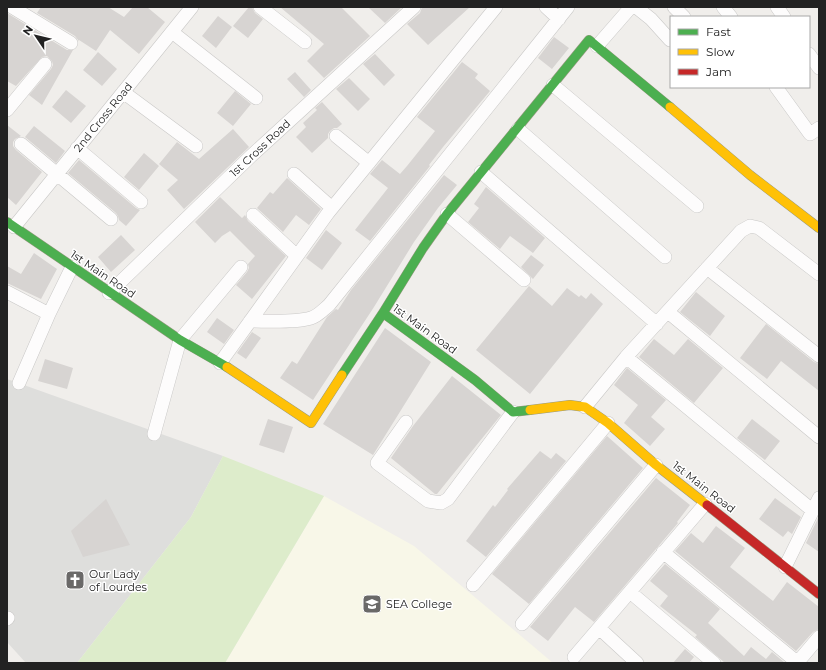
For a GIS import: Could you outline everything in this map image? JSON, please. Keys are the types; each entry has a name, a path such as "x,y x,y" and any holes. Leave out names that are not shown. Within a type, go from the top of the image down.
{"street":[{"path":"12,7 30,11 71,43"},
{"name":"2nd Cross Road","path":"10,225 57,174 192,7"},
{"path":"260,7 305,42"},
{"name":"1st Cross Road","path":"109,293 251,156 414,7"},
{"path":"220,363 332,208 496,7"},
{"path":"546,7 559,19"},
{"path":"250,321 299,320 311,318 320,313 568,7"},
{"path":"597,46 631,7"},
{"path":"636,7 651,19 670,40"},
{"path":"674,7 683,16"},
{"path":"724,7 730,16"},
{"path":"777,7 783,16"},
{"path":"172,32 256,98"},
{"path":"383,313 423,248 447,214 589,40 647,87 750,175 819,228"},
{"path":"810,55 819,68"},
{"path":"7,110 12,94 45,64"},
{"path":"553,85 697,206"},
{"path":"777,88 810,134 819,128"},
{"path":"123,92 196,146"},
{"path":"518,128 665,257"},
{"path":"336,136 369,163"},
{"path":"21,144 111,219"},
{"path":"77,148 141,202"},
{"path":"481,172 657,324"},
{"path":"294,174 332,208"},
{"path":"447,214 524,280"},
{"path":"253,215 297,256"},
{"name":"1st Main Road","path":"10,225 180,340 220,363 311,423 383,313 475,380 513,412"},
{"path":"406,422 377,463 428,502 441,503 448,499 513,412 570,405 585,407 626,358 707,268 742,231 750,226 759,228 772,236 819,274"},
{"path":"19,383 49,314 72,267"},
{"path":"154,434 180,340 241,267"},
{"path":"707,268 819,356"},
{"path":"7,292 49,314"},
{"path":"668,312 819,437"},
{"path":"626,358 812,510"},
{"name":"1st Main Road","path":"585,407 608,423 656,465 819,594"},
{"path":"473,585 608,423"},
{"path":"522,624 656,465"},
{"path":"785,567 819,498"},
{"path":"574,657 705,504"},
{"path":"663,552 798,663 819,637"},
{"path":"630,592 714,663"},
{"path":"599,628 637,663"}],"shaded area":[{"name":"Our Lady of Lourdes","path":"7,379 223,456 191,517 77,663 26,663 7,642"},
{"name":"SEA College","path":"324,496 414,546 553,663 225,663"}],"green space":[{"path":"223,456 324,496 225,663 77,663 191,517"}],"building":[{"path":"41,7 108,7 124,17 133,7 147,7 165,22 139,54 110,30 96,51 79,41 75,36 37,13"},
{"path":"249,7 252,7 255,13 263,19 248,38 233,26"},
{"path":"280,7 341,7 370,36 324,78 307,61 324,44"},
{"path":"368,7 402,7 385,23"},
{"path":"422,7 470,7 428,45 407,24 420,13"},
{"path":"7,13 67,50 73,50 42,105 29,95 51,69 53,65 52,61 47,56 42,57 16,86 7,81"},
{"path":"218,16 232,27 216,48 202,36"},
{"path":"554,37 569,48 552,69 538,58"},
{"path":"98,52 117,69 102,86 83,70"},
{"path":"375,54 395,75 384,86 363,64"},
{"path":"462,62 478,74 475,78 490,91 443,147 429,165 430,166 370,241 355,230 388,188 370,174 382,160 400,174 407,166 435,131 417,117"},
{"path":"295,72 311,90 304,97 287,79"},
{"path":"349,78 370,99 358,111 336,89"},
{"path":"66,90 86,106 71,123 52,107"},
{"path":"235,91 251,104 233,126 217,113"},
{"path":"322,102 342,124 330,131 328,138 312,153 296,137 306,127 303,123 317,110 315,108"},
{"path":"7,125 21,136 15,139 13,146 42,172 16,205 7,197"},
{"path":"34,126 65,151 56,163 25,137"},
{"path":"233,129 249,147 184,209 167,190 178,180 159,164 177,142 199,159"},
{"path":"144,153 159,166 139,190 124,177"},
{"path":"79,160 140,210 126,226 119,220 116,213 68,173"},
{"path":"444,175 457,185 438,208 414,242 374,307 313,400 280,378 292,361 297,364 327,317 336,309 338,310 351,290"},
{"path":"287,178 321,209 309,225 296,215 283,232 257,208 270,192 273,194"},
{"path":"486,187 545,238 533,253 510,236 500,249 468,222 479,208 474,204"},
{"path":"220,197 242,218 245,215 248,221 286,256 252,299 236,285 247,272 249,268 248,264 255,256 230,231 215,243 195,222"},
{"path":"326,230 342,243 322,270 306,258"},
{"path":"121,235 135,250 111,272 98,257"},
{"path":"34,253 57,269 41,299 7,283 7,266 21,274"},
{"path":"531,255 544,265 533,279 521,267"},
{"path":"529,286 552,306 567,288 579,297 581,295 586,299 591,293 603,304 530,394 476,350"},
{"path":"696,292 725,316 710,336 680,312"},
{"path":"217,318 234,330 224,344 207,332"},
{"path":"766,324 814,362 819,364 819,391 781,361 767,379 740,358"},
{"path":"385,328 431,362 373,455 323,424"},
{"path":"252,332 261,338 246,359 237,353"},
{"path":"654,339 674,355 688,339 723,368 694,403 639,357"},
{"path":"45,359 73,368 67,389 38,381"},
{"path":"627,368 666,400 651,417 665,429 650,446 624,423 638,405 614,385"},
{"path":"452,376 501,415 437,494 435,494 391,458 413,426"},
{"path":"268,419 293,427 284,453 259,445"},
{"path":"752,419 780,441 765,460 737,438"},
{"path":"607,436 643,468 529,604 492,574"},
{"path":"540,451 551,459 556,453 566,461 486,557 466,541 493,505 495,507 508,490 507,489"},
{"path":"656,478 690,505 677,522 678,523 594,622 575,607 548,641 530,627"},
{"path":"775,498 801,517 792,534 788,531 783,537 759,519"},
{"path":"106,499 130,545 83,557 71,531"},
{"path":"819,516 819,552 806,543"},
{"path":"716,526 745,548 730,567 773,601 787,582 819,607 819,629 813,632 796,651 675,551 691,533 703,543"},
{"path":"665,564 720,609 708,623 744,656 751,647 766,659 772,652 785,663 725,663 695,637 697,635 660,606 668,596 650,581"},
{"path":"685,649 694,657 689,663 673,663"}],"traffic: fast":[{"path":"383,313 423,248 447,214 589,40 670,107"},
{"path":"7,222 180,340 227,367"},
{"path":"342,375 383,313 475,380 513,412 530,410"}],"traffic: slow":[{"path":"670,107 750,175 819,228"},
{"path":"227,367 311,423 342,375"},
{"path":"530,410 570,405 585,407 608,423 656,465 707,505"}],"traffic: jam":[{"path":"707,505 819,594"}],"place":[{"name":"Our Lady of Lourdes","path":"75,580"},
{"name":"SEA College","path":"372,604"}]}
